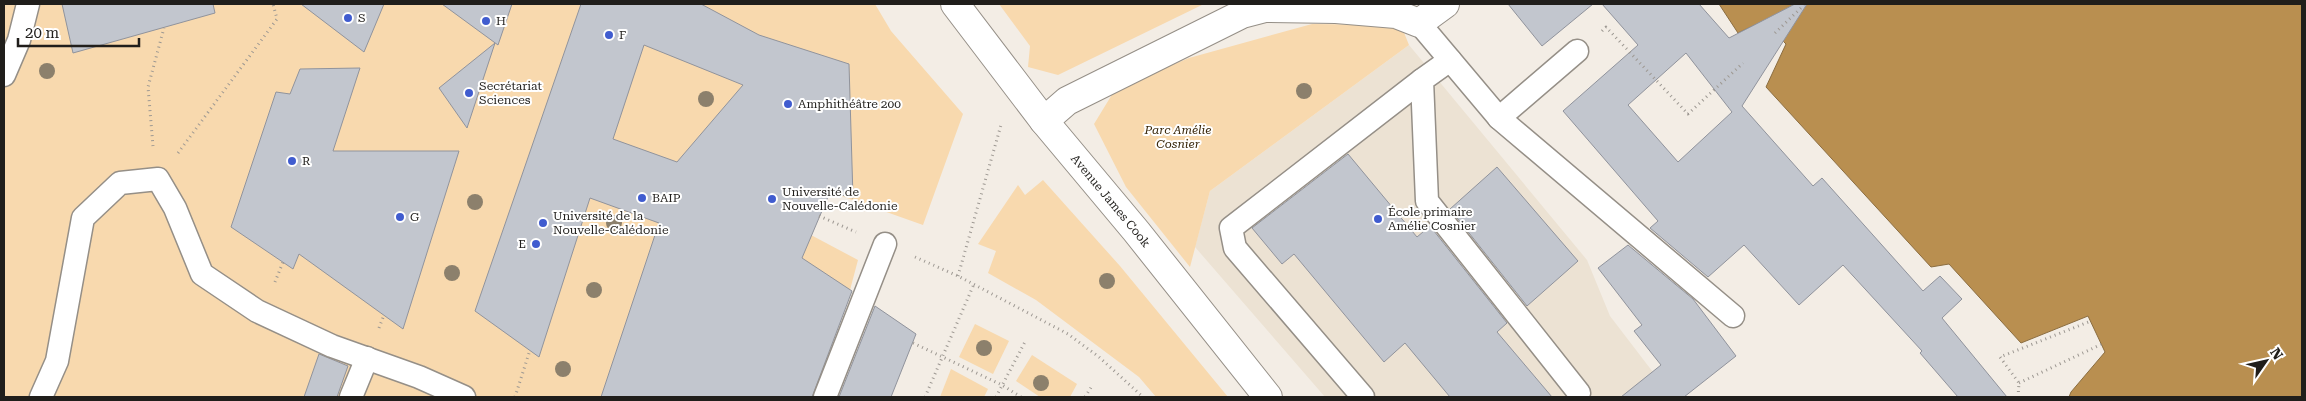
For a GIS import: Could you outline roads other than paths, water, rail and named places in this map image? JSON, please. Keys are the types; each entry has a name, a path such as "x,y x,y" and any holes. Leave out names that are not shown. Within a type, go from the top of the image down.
{"main road":[{"name":"Avenue James Cook","path":"955,4 1044,121 1142,238 1268,397"},
{"path":"1044,121 1067,101 1242,14 1265,8 1336,9 1396,14 1419,23 1445,4"}],"lane":[{"path":"4,75 19,40 28,4"},
{"path":"1419,23 1499,118 1732,316"},
{"path":"1499,118 1577,51"},
{"path":"1363,397 1235,248 1231,228 1450,60"},
{"path":"1422,80 1427,202 1579,393"},
{"path":"40,397 57,361 83,218 120,183 158,179 175,208 202,274 257,311 332,346 419,377 464,397"},
{"path":"824,397 885,244"},
{"path":"352,397 367,358"}],"place":[{"name":"S","path":"348,18"},
{"name":"H","path":"486,21"},
{"name":"F","path":"609,35"},
{"name":"Secrétariat Sciences","path":"469,93"},
{"name":"Amphithéâtre 200","path":"788,104"},
{"name":"R","path":"292,161"},
{"name":"BAIP","path":"642,198"},
{"name":"Université de Nouvelle-Calédonie","path":"772,199"},
{"name":"G","path":"400,217"},
{"name":"École primaire Amélie Cosnier","path":"1378,219"},
{"name":"Université de la Nouvelle-Calédonie","path":"543,223"},
{"name":"E","path":"536,244"}],"park label":[{"name":"Parc Amélie Cosnier","path":"1178,137"}]}
